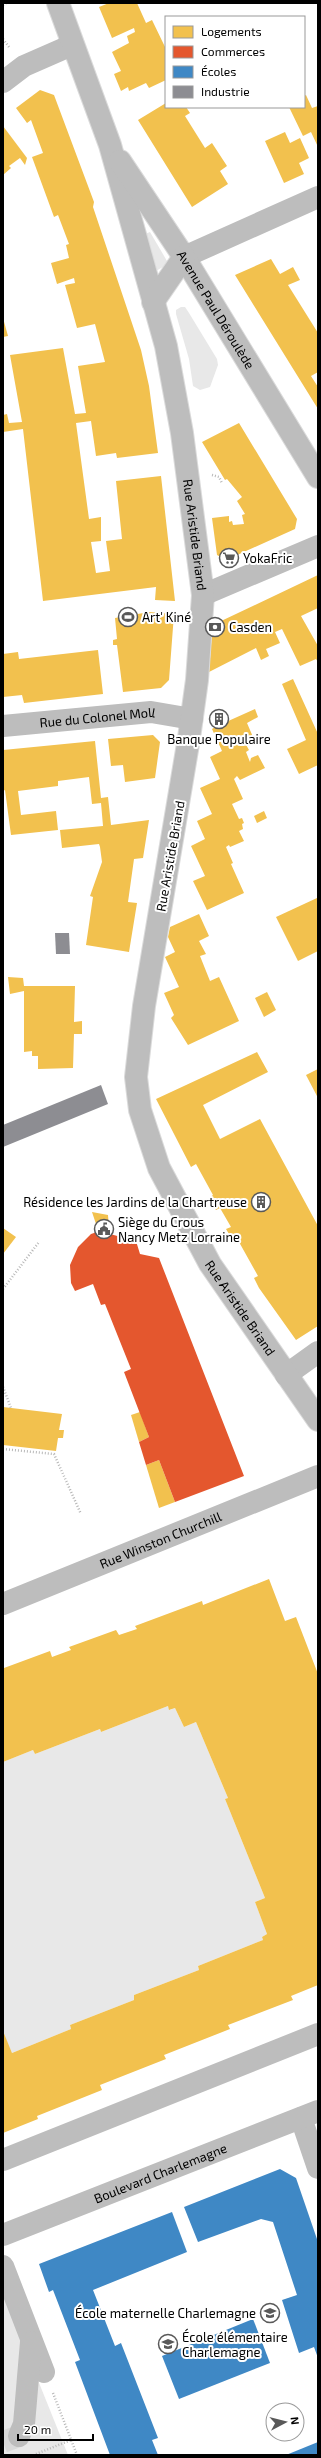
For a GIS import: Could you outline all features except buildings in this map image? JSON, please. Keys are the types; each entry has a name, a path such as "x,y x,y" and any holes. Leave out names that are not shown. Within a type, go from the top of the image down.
{"main road":[{"name":"Avenue Paul Déroulède","path":"58,3 72,45 110,145 154,302"},
{"path":"3,82 24,66 72,45"},
{"name":"Avenue Paul Déroulède","path":"110,145 184,257 318,477"},
{"path":"154,302 184,257 318,197"},
{"name":"Rue Aristide Briand","path":"154,302 177,398 203,595 192,720 144,1006 136,1077 137,1090 145,1128 159,1168 210,1264 318,1420"},
{"path":"203,595 318,546"},
{"name":"Rue du Colonel Moll","path":"3,726 152,712 192,720"},
{"path":"286,1375 318,1352"},
{"name":"Rue Winston Churchill","path":"3,1604 318,1476"},
{"path":"3,2160 318,2034"},
{"path":"310,2115 318,2168"},
{"name":"Boulevard Charlemagne","path":"3,2235 310,2115"},
{"path":"3,2266 44,2372"},
{"path":"18,2436 24,2424 31,2338"}],"path":[{"path":"3,39 10,48"},
{"path":"215,476 219,476 222,483"},
{"path":"3,1289 39,1242"},
{"path":"3,1387 11,1408"},
{"path":"3,1449 27,1450 54,1454 81,1514"},
{"path":"44,2372 77,2455"},
{"path":"32,2455 71,2440"}],"shaded area":[{"path":"150,232 168,264 156,271 145,234"},
{"path":"181,307 185,307 217,359 218,365 210,387 200,390 193,386 189,359 176,314 176,310"},
{"path":"168,1706 170,1710 175,1708 184,1727 196,1722 228,1798 225,1799 265,1898 255,1902 267,1934 262,1937 263,1940 198,1966 199,1970 134,1995 134,2000 70,2025 71,2029 12,2053 3,2033 3,1762 33,1750 35,1754 100,1729 101,1732"},
{"path":"3,2293 68,2455 3,2455"}],"tunnel":[{"path":"3,2442 19,2436"}],"place":[{"name":"YokaFric","path":"229,558"},
{"name":"Art' Kiné","path":"128,617"},
{"name":"Casden","path":"215,627"},
{"name":"Banque Populaire","path":"219,719"},
{"name":"Résidence les Jardins de la Chartreuse","path":"261,1202"},
{"name":"Siège du Crous Nancy Metz Lorraine","path":"104,1229"},
{"name":"École maternelle Charlemagne","path":"270,2313"},
{"name":"École élémentaire Charlemagne","path":"168,2344"}]}
